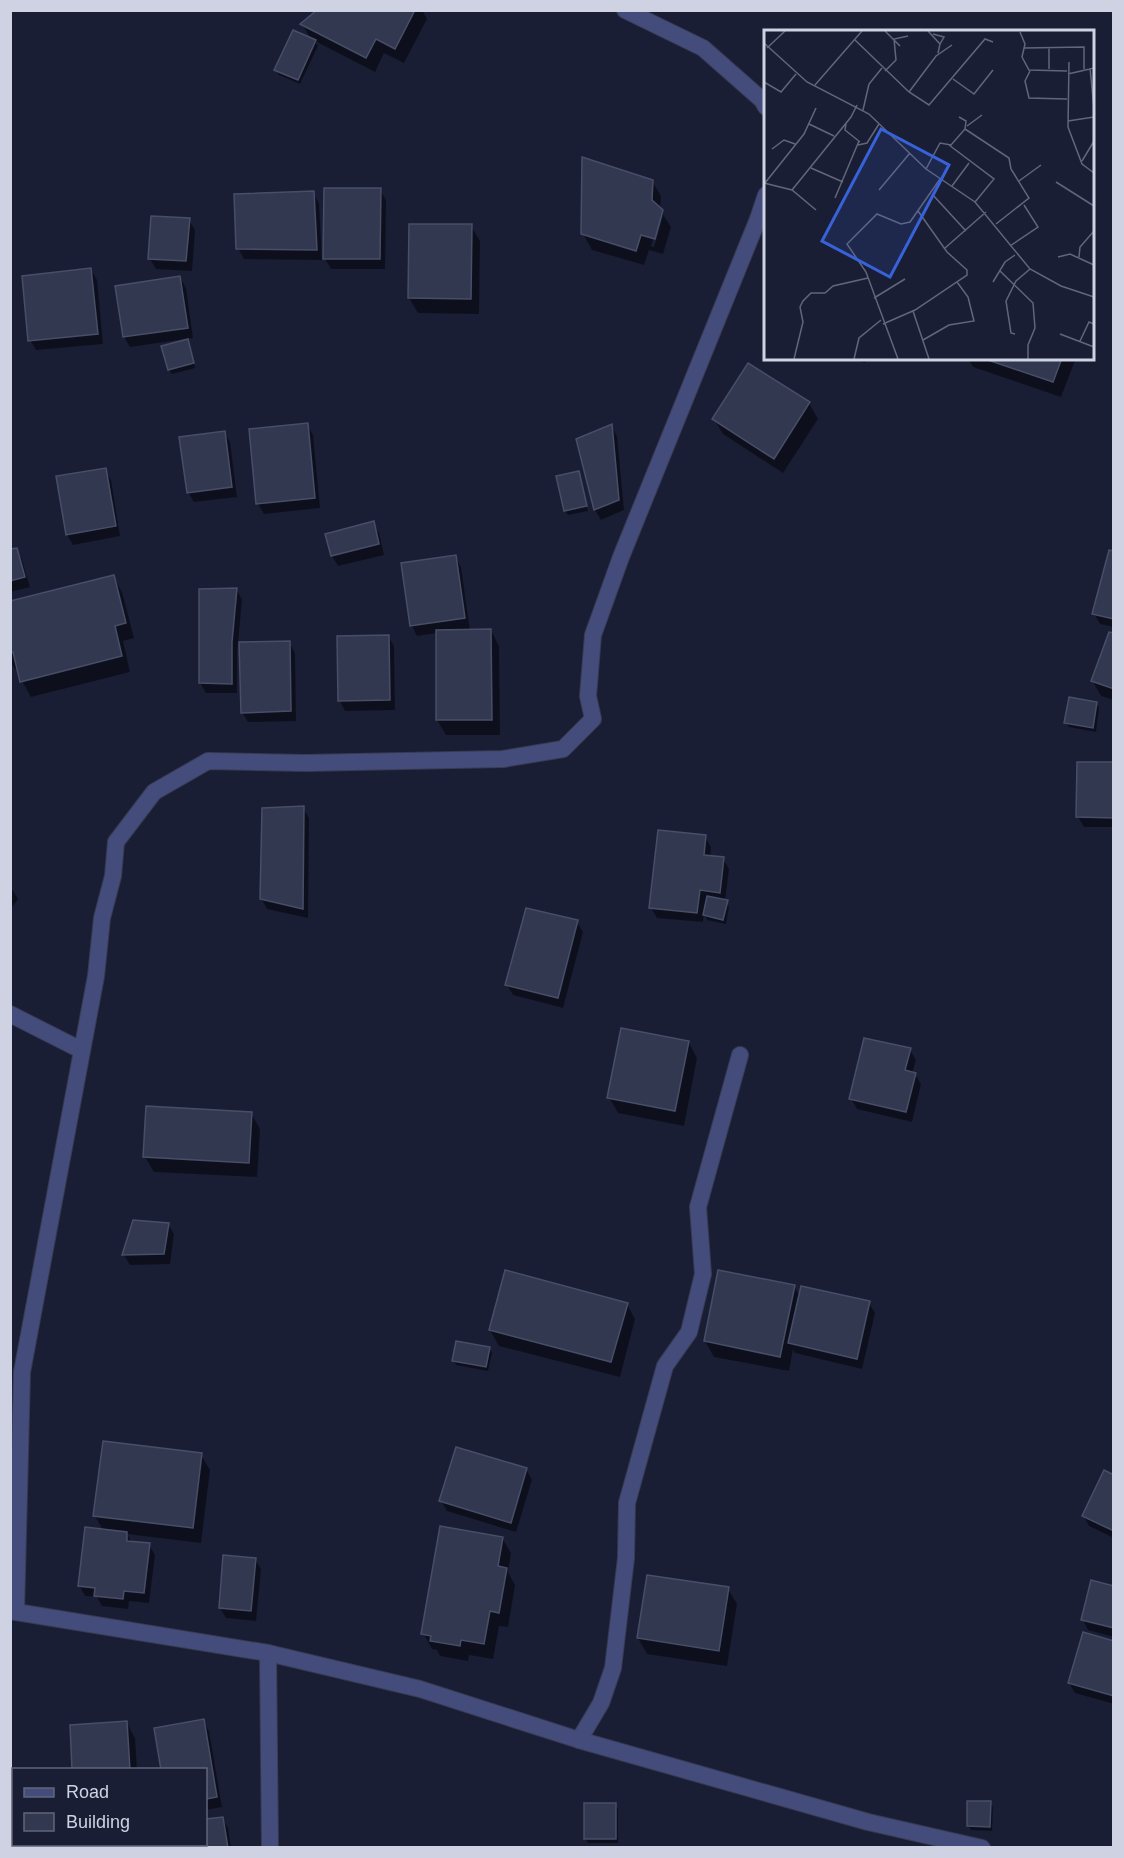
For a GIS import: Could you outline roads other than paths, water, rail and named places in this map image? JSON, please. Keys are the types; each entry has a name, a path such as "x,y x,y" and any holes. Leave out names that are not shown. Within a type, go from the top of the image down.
{"street":[{"path":"625,10 704,48 762,100 764,105"},
{"path":"764,198 758,219 621,557 593,635 588,696 593,719 563,749 503,759 305,763 208,761 154,792 116,843 113,876 102,918 96,976 16,1370 13,1611 268,1653 420,1689 579,1740 868,1822 982,1848"},
{"path":"10,1014 81,1050"},
{"path":"579,1740 601,1703 613,1668 626,1558 627,1503 665,1366 689,1332 703,1274 698,1207 740,1055"},
{"path":"268,1653 270,1848"}]}
